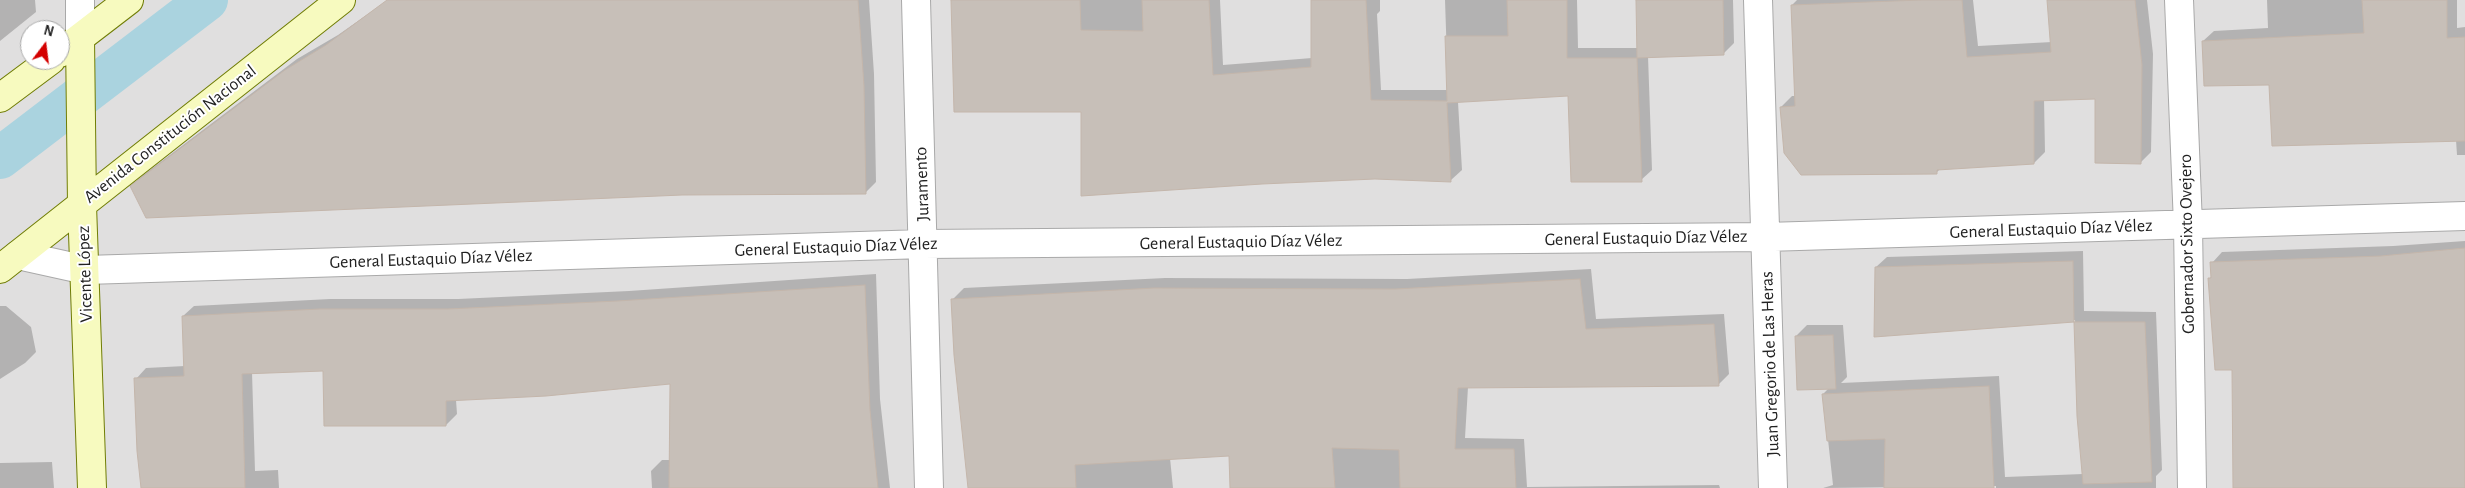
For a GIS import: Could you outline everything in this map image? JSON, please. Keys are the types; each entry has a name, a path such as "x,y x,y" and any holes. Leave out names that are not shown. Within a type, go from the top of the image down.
{"main road":[{"path":"70,45 129,0"},
{"name":"Avenida Constitución Nacional","path":"9,262 341,0"},
{"name":"Vicente López","path":"70,45 86,270 92,488"},
{"path":"0,98 38,70"}],"street":[{"name":"Vicente López","path":"70,45 80,0"},
{"name":"Juramento","path":"916,0 929,488"},
{"name":"Juan Gregorio de Las Heras","path":"1758,0 1773,488"},
{"name":"Gobernador Sixto Ovejero","path":"2179,0 2188,226 2192,488"},
{"name":"General Eustaquio Díaz Vélez","path":"9,262 86,270 924,244 1766,237 2188,226 2465,216"}],"shaded area":[{"path":"0,0 2465,0 2465,488 0,488"}],"building":[{"path":"387,0 858,0 864,86 866,194 682,195 146,218 130,186 285,70 326,45"},
{"path":"951,0 1080,0 1081,30 1143,31 1142,0 1209,0 1213,75 1311,67 1311,0 1366,0 1371,100 1447,101 1445,36 1508,36 1507,0 1567,0 1567,58 1637,58 1642,182 1571,182 1568,96 1447,103 1451,182 1375,179 1262,184 1081,196 1081,112 954,112"},
{"path":"1636,0 1723,0 1724,55 1637,58"},
{"path":"1962,0 1967,57 2051,52 2047,0 2135,0 2142,65 2141,164 2095,163 2095,99 2034,101 2034,164 1937,170 1937,174 1801,175 1784,153 1780,107 1795,106 1791,5"},
{"path":"2362,0 2447,0 2447,38 2465,37 2465,141 2272,146 2269,85 2204,86 2202,41 2364,33"},
{"path":"2465,248 2465,488 2233,488 2232,370 2215,370 2208,278 2211,278 2210,262 2381,256"},
{"path":"2073,261 2074,322 1874,337 1875,267"},
{"path":"1580,279 1586,329 1714,324 1719,386 1458,388 1455,449 1514,449 1516,488 1400,488 1399,450 1332,448 1335,488 1230,488 1229,456 1075,465 1076,488 968,488 954,355 951,299 1154,288 1395,289"},
{"path":"865,285 870,410 878,488 669,488 670,384 546,396 446,401 446,426 324,426 323,371 242,374 245,488 141,488 137,451 134,378 184,376 182,316 319,309 447,309 617,301"},
{"path":"2074,322 2145,322 2152,482 2083,484 2077,416"},
{"path":"1833,335 1836,389 1797,390 1795,336"},
{"path":"1989,386 1994,488 1884,488 1885,439 1827,441 1822,394"}],"waterway":[{"path":"0,158 207,0"}]}
